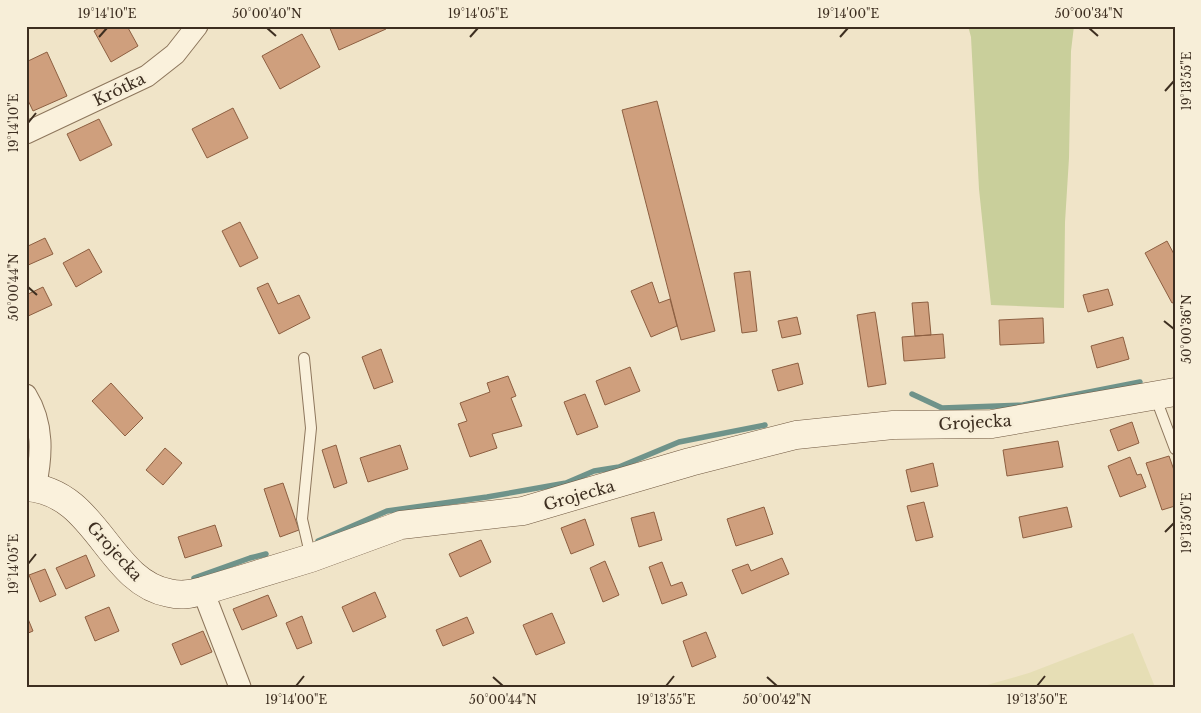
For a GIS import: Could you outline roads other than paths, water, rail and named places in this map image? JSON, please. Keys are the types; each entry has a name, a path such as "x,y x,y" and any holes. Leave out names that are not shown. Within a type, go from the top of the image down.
{"street":[{"name":"Krótka","path":"26,133 147,76 175,54 197,26"},
{"name":"Grojecka","path":"31,488 60,497 71,504 130,570 146,584 161,591 186,595 311,558 401,525 523,512 690,462 796,435 893,425 992,424 1165,394"},
{"path":"26,395 36,416 41,444 41,459 31,488"},
{"path":"203,591 240,687"}],"lane":[{"path":"304,358 311,428 302,519 311,558"},
{"path":"1165,394 1175,449"}],"waterway":[{"path":"912,394 942,408 1023,405 1140,382"},
{"path":"318,541 387,511 487,497 566,483 594,471 619,467 679,442 765,425"},
{"path":"194,578 266,554"}]}
